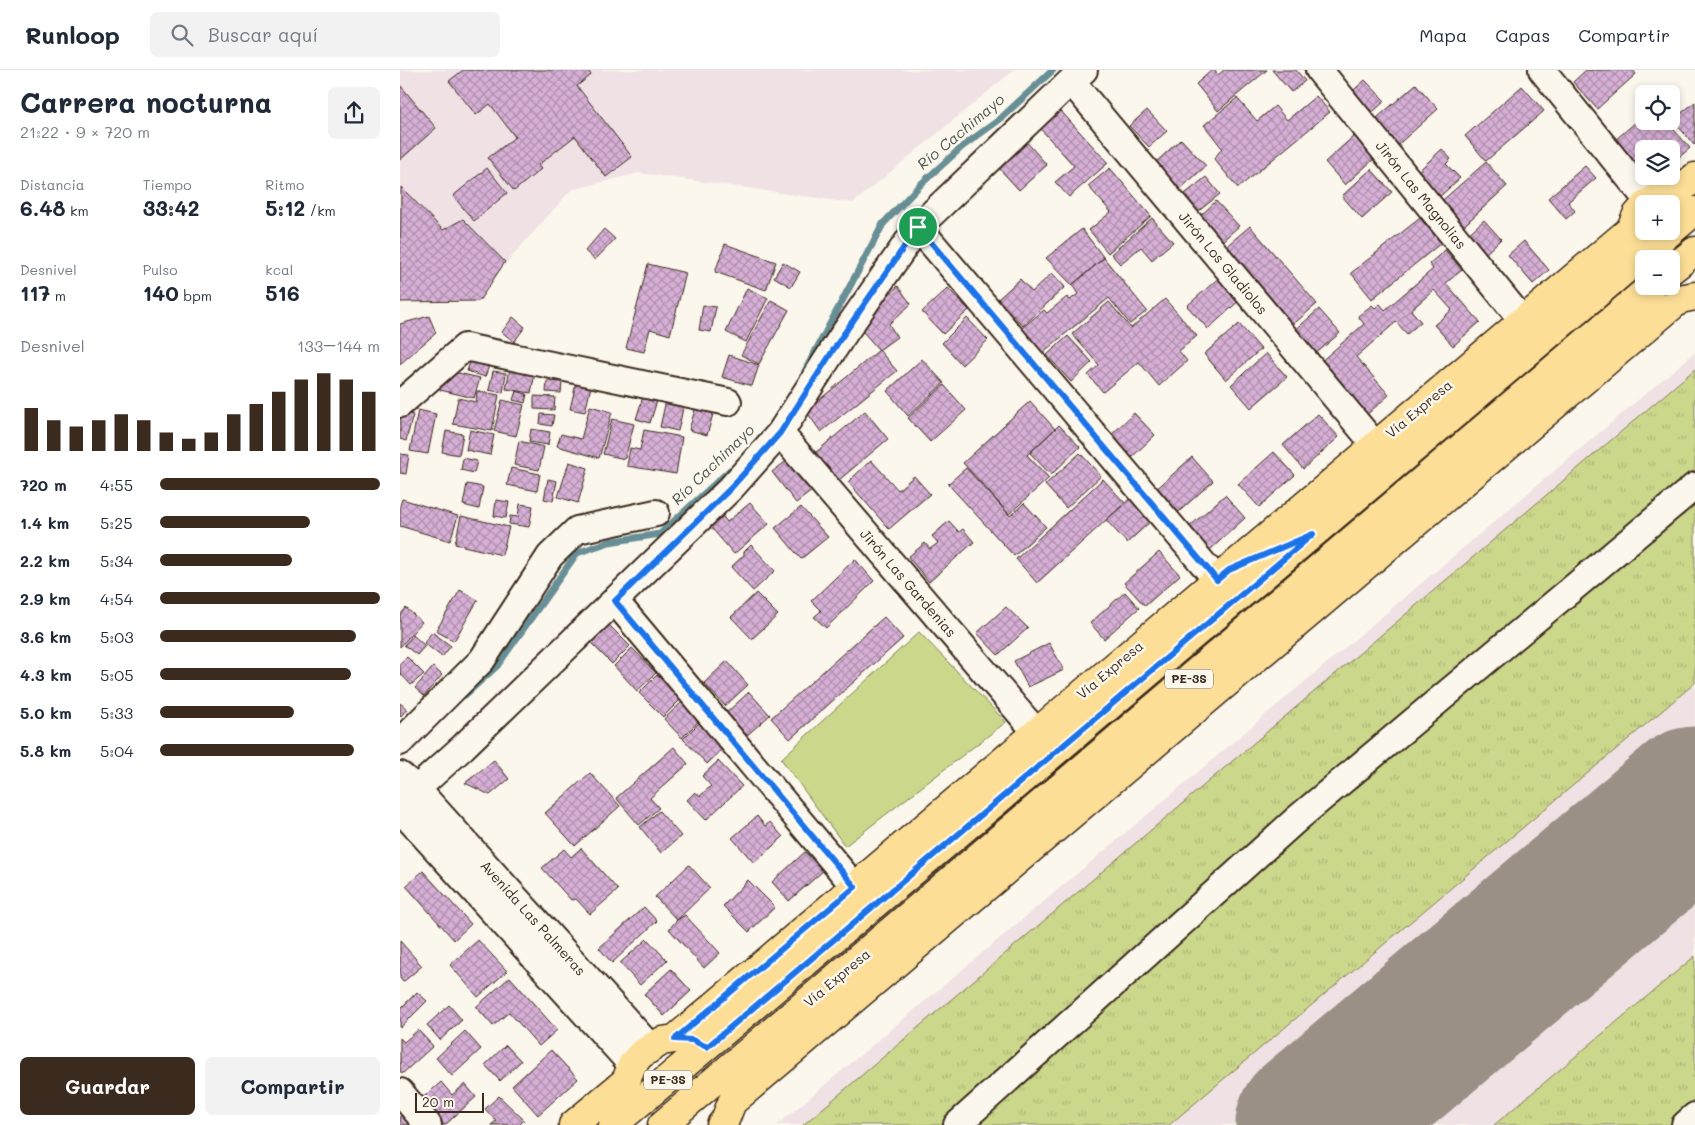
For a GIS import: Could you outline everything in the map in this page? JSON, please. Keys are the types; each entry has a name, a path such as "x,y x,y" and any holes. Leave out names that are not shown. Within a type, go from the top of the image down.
{"main road":[{"name":"Vía Expresa","path":"1661,195 1691,193 1680,214"},
{"name":"Vía Expresa","path":"573,1125 646,1058 855,887 1630,230 1635,219"},
{"path":"1630,230 1628,247 1635,261"},
{"path":"1680,263 1695,251"},
{"name":"Vía Expresa","path":"626,1121 707,1047 1313,534 1635,289"},
{"name":"Vía Expresa","path":"662,1125 1333,557 1635,290"},
{"path":"1663,295 1687,298"},
{"name":"Vía Expresa","path":"726,1113 1282,635 1687,298"},
{"path":"1223,575 1313,534"},
{"path":"1282,635 1333,557"},
{"path":"998,800 1045,726"},
{"path":"1015,826 1106,785"},
{"path":"626,1121 624,1097 646,1058 692,1040 707,1047 719,1057 728,1070 732,1085 726,1113"}],"street":[{"name":"Jirón Las Magnolias","path":"1319,70 1523,321"},
{"path":"1542,70 1639,195"},
{"path":"404,786 463,747 731,488 780,433 841,338 918,227 1078,75"},
{"name":"Jirón Los Gladiolos","path":"1078,75 1376,446"},
{"path":"918,227 1223,575"},
{"path":"400,404 465,347 728,402"},
{"name":"Jirón Las Gardenias","path":"780,433 1045,726"},
{"path":"957,1125 1298,818 1695,486"},
{"path":"400,742 482,660 550,556 577,530 656,513"},
{"path":"615,601 855,887"},
{"name":"Avenida Las Palmeras","path":"404,786 646,1058"},
{"name":"Avenida Las Palmeras","path":"400,809 646,1058"},
{"path":"400,1092 428,1125"},
{"path":"1685,1125 1695,1116"}],"shaded area":[{"path":"400,70 1014,70 853,203 639,173 571,190 482,290 400,298"},
{"path":"1695,352 1695,1125 777,1125 1153,810"}],"green space":[{"path":"1695,369 1695,683 1169,1125 803,1125"},
{"path":"919,632 1006,722 845,846 781,759"},
{"path":"1695,956 1695,1125 1494,1125"}],"building":[{"path":"463,70 588,70 591,75 577,86 632,157 606,177 575,136 538,165 541,169 514,191 488,158 515,137 490,104 476,115 449,81"},
{"path":"1212,70 1218,75 1224,70 1267,70 1218,111 1196,84"},
{"path":"1272,70 1296,70 1305,81 1291,92"},
{"path":"1586,70 1633,70 1636,74 1597,109 1573,82"},
{"path":"1365,80 1385,101 1367,117 1347,96"},
{"path":"1416,84 1438,109 1392,150 1370,124"},
{"path":"400,85 436,128 400,160"},
{"path":"1522,86 1544,111 1486,161 1465,136"},
{"path":"1316,96 1330,112 1238,188 1214,159 1222,148 1204,125 1237,98 1257,121 1275,106 1287,120"},
{"path":"1695,102 1694,145 1680,128 1680,114"},
{"path":"1059,109 1108,163 1069,197 1055,182 1074,166 1039,127"},
{"path":"1147,110 1167,131 1149,147 1129,126"},
{"path":"1635,123 1635,130 1674,130 1690,148 1680,156 1680,140 1635,140 1635,166 1614,141"},
{"path":"1355,135 1375,158 1345,185 1325,162"},
{"path":"1024,139 1047,165 1019,190 996,165"},
{"path":"1181,139 1206,166 1179,190 1155,163"},
{"path":"1442,149 1451,159 1446,164 1460,178 1436,200 1413,176"},
{"path":"1486,162 1507,186 1457,232 1435,207"},
{"path":"1585,166 1596,178 1568,202 1575,211 1566,219 1548,198"},
{"path":"487,168 507,193 474,221 453,196"},
{"path":"1110,168 1151,216 1108,253 1089,230 1111,212 1088,186"},
{"path":"1371,169 1392,192 1362,219 1342,196"},
{"path":"1206,177 1220,194 1195,214 1181,197"},
{"path":"401,187 443,230 463,219 505,262 479,301 400,302"},
{"path":"1216,201 1239,226 1220,243 1198,218"},
{"path":"1152,218 1173,242 1152,260 1141,247 1120,264 1111,254"},
{"path":"1420,218 1441,243 1372,299 1351,273"},
{"path":"1484,220 1501,239 1483,256 1466,236"},
{"path":"1250,226 1317,304 1290,327 1223,249"},
{"path":"604,229 615,239 595,260 585,251"},
{"path":"1082,229 1104,258 1072,285 1046,258"},
{"path":"1524,241 1549,270 1533,284 1508,255"},
{"path":"725,244 776,262 766,290 715,272"},
{"path":"1445,250 1462,270 1446,283 1480,322 1453,346 1434,325 1452,310 1434,290 1411,310 1421,322 1407,334 1396,322 1356,357 1389,395 1364,417 1318,364 1364,324 1358,316 1372,305 1375,308 1380,304 1385,310 1433,269 1429,264"},
{"path":"1104,258 1147,311 1130,324 1109,298 1042,353 1022,328 1044,310 1047,313 1067,297 1070,300 1078,294 1072,285"},
{"path":"783,262 800,272 791,287 774,277"},
{"path":"648,264 686,273 670,335 650,329 644,352 626,348"},
{"path":"1052,273 1065,287 1023,326 998,299 1020,279 1032,292"},
{"path":"1223,274 1243,297 1208,329 1187,306"},
{"path":"898,286 911,304 889,324 897,337 879,350 857,325"},
{"path":"747,288 768,298 746,342 726,332"},
{"path":"948,288 969,310 943,334 922,312"},
{"path":"1165,299 1197,336 1179,351 1187,361 1159,386 1139,362 1103,392 1088,375 1099,365 1072,334 1109,302 1131,328"},
{"path":"771,300 789,310 759,364 741,355"},
{"path":"703,305 716,307 711,332 699,330"},
{"path":"1319,309 1340,333 1313,356 1292,333"},
{"path":"429,316 436,333 400,364 400,324"},
{"path":"513,317 525,327 514,342 502,332"},
{"path":"967,318 988,340 962,365 942,343"},
{"path":"1239,324 1261,349 1226,380 1204,354"},
{"path":"1068,336 1092,362 1071,382 1047,355"},
{"path":"879,350 897,371 821,432 806,411"},
{"path":"1266,353 1287,377 1251,408 1231,385"},
{"path":"473,354 491,360 485,377 467,371"},
{"path":"729,355 759,365 752,386 722,377"},
{"path":"512,358 537,363 531,393 506,389"},
{"path":"922,359 944,383 908,416 887,391"},
{"path":"445,370 480,378 474,398 440,390"},
{"path":"493,371 506,373 503,393 489,390"},
{"path":"578,375 593,378 585,412 570,409"},
{"path":"547,381 562,382 561,393 546,392"},
{"path":"944,385 966,410 930,442 908,418"},
{"path":"646,387 660,391 650,423 636,419"},
{"path":"477,391 499,395 492,431 453,424 458,398 476,402"},
{"path":"516,391 527,394 525,403 513,400"},
{"path":"668,391 686,395 678,431 660,427"},
{"path":"534,396 555,397 554,410 534,409"},
{"path":"698,399 716,404 707,435 689,430"},
{"path":"502,400 524,405 516,436 494,431"},
{"path":"1030,401 1055,429 1027,455 1049,478 1009,514 963,463"},
{"path":"590,406 612,412 599,458 557,446 561,434 581,439"},
{"path":"418,410 436,414 428,454 410,451"},
{"path":"400,411 413,415 406,441 400,439"},
{"path":"865,411 888,439 839,480 815,453"},
{"path":"1134,413 1155,435 1130,459 1109,437"},
{"path":"541,414 554,415 552,426 540,424"},
{"path":"1318,414 1339,437 1303,469 1283,445"},
{"path":"612,419 634,424 625,459 603,454"},
{"path":"1059,425 1080,447 1051,475 1030,453"},
{"path":"531,429 550,432 548,445 529,442"},
{"path":"470,430 494,435 490,455 466,450"},
{"path":"644,430 682,437 676,474 627,466 630,448 640,450"},
{"path":"446,431 463,434 459,455 442,452"},
{"path":"519,441 544,447 539,470 514,465"},
{"path":"1274,452 1295,475 1259,507 1238,484"},
{"path":"1080,453 1101,476 1066,508 1045,485"},
{"path":"400,454 409,455 406,474 400,473"},
{"path":"793,456 817,487 796,503 772,472"},
{"path":"1192,457 1213,481 1172,518 1151,494"},
{"path":"463,458 477,461 474,473 461,470"},
{"path":"871,460 898,490 914,476 930,494 889,529 848,482"},
{"path":"569,462 588,468 578,503 558,497"},
{"path":"511,468 540,474 537,491 507,485"},
{"path":"966,468 1010,516 1024,503 1046,527 1014,556 948,484"},
{"path":"548,479 557,481 553,501 544,499"},
{"path":"1103,479 1125,503 1037,583 1016,559"},
{"path":"467,484 483,487 479,509 463,505"},
{"path":"1225,495 1245,518 1210,550 1189,527"},
{"path":"1131,498 1151,521 1127,543 1106,520"},
{"path":"402,499 458,516 450,541 400,526"},
{"path":"496,500 509,502 506,518 494,516"},
{"path":"750,503 769,524 734,554 709,525 721,514 727,522"},
{"path":"520,504 533,506 529,527 509,524 510,516 518,517"},
{"path":"801,507 828,537 801,559 775,528"},
{"path":"461,516 509,527 502,555 455,544"},
{"path":"949,521 959,532 963,529 974,542 929,582 908,557 925,543 930,549 938,543 932,536"},
{"path":"751,545 775,571 753,591 731,567 744,555 744,552"},
{"path":"1159,552 1180,575 1145,606 1124,583"},
{"path":"855,559 874,581 826,628 814,617 821,611 811,601"},
{"path":"460,590 478,600 454,641 436,631"},
{"path":"1125,592 1139,608 1104,639 1090,623"},
{"path":"756,593 778,615 752,639 731,617"},
{"path":"1006,607 1028,628 998,655 977,633"},
{"path":"406,608 422,622 400,647 400,615"},
{"path":"884,617 903,638 790,739 771,718"},
{"path":"606,622 630,646 612,664 588,640"},
{"path":"432,632 451,646 442,657 424,643"},
{"path":"413,635 425,646 417,655 404,645"},
{"path":"1049,643 1064,670 1028,687 1014,661"},
{"path":"632,648 656,673 637,691 614,666"},
{"path":"407,657 424,674 411,685 400,673 400,663"},
{"path":"727,661 748,685 725,706 704,683"},
{"path":"433,667 442,675 424,696 415,688"},
{"path":"657,675 681,699 663,717 639,693"},
{"path":"749,692 770,715 745,737 724,715"},
{"path":"683,701 701,719 682,738 664,719"},
{"path":"400,703 407,709 400,717"},
{"path":"701,721 726,746 707,764 683,739"},
{"path":"674,747 688,764 650,798 659,808 639,825 616,798"},
{"path":"494,760 509,779 490,795 465,783"},
{"path":"718,761 742,786 706,820 687,800 695,792 700,796 711,786 702,776"},
{"path":"590,773 620,806 575,846 545,813"},
{"path":"659,811 681,836 661,853 640,827"},
{"path":"757,816 765,826 770,822 783,837 754,863 732,838"},
{"path":"581,848 618,890 590,914 576,899 571,900 542,868 564,849 571,857"},
{"path":"805,852 823,871 789,901 772,882"},
{"path":"689,865 710,888 677,920 655,897"},
{"path":"423,871 471,924 454,940 406,886"},
{"path":"748,880 775,907 749,932 723,906"},
{"path":"644,907 657,921 612,963 599,948"},
{"path":"685,915 720,953 704,968 669,929 677,920"},
{"path":"647,939 667,960 640,985 620,963"},
{"path":"478,940 507,971 478,997 450,965"},
{"path":"400,941 422,966 403,982 400,978"},
{"path":"671,969 691,991 664,1016 644,994"},
{"path":"510,977 557,1030 539,1046 509,1012 493,1026 476,1007"},
{"path":"417,992 427,1001 400,1028 400,1009"},
{"path":"449,1005 462,1020 440,1040 427,1025"},
{"path":"418,1030 433,1046 402,1074 400,1071 400,1038 404,1042"},
{"path":"465,1031 481,1049 452,1076 436,1058"},
{"path":"506,1045 521,1061 500,1081 485,1065"},
{"path":"551,1050 578,1079 538,1115 512,1086"},
{"path":"441,1082 452,1095 465,1084 476,1097 445,1125 441,1125 419,1101"},
{"path":"499,1096 524,1120 519,1125 491,1125 496,1121 485,1109"},
{"path":"403,1113 415,1125 400,1125 400,1116"}],"waterway":[{"name":"Río Cachimayo","path":"805,371 883,224 921,184 963,146 999,120 1053,70"},
{"name":"Río Cachimayo","path":"465,695 497,666 577,553 609,542 660,534 730,470"}],"runway":[{"path":"1313,1125 1695,804"}],"route":[{"path":"918,227 1217,580 1229,570 1313,534 707,1047 692,1040 675,1039 855,887 615,601 731,488 780,433 841,338 918,227"}]}
